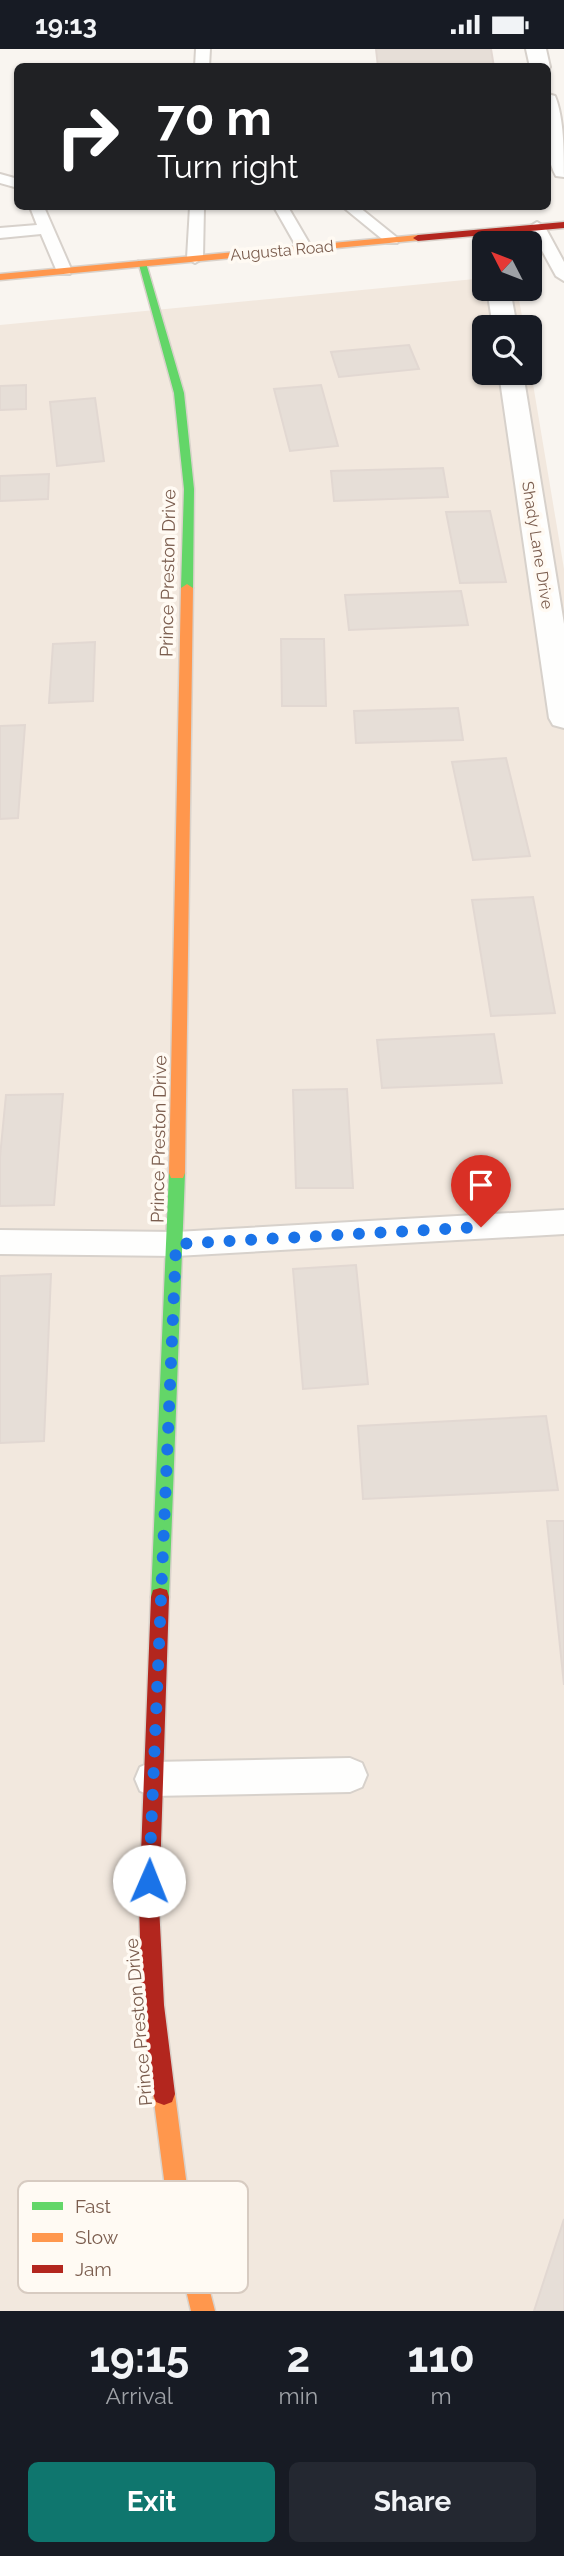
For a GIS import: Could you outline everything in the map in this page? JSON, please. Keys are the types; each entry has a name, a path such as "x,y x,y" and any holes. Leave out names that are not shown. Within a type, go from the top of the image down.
{"main road":[{"name":"Augusta Road","path":"518,231 564,225"},
{"name":"Augusta Road","path":"0,277 392,240 472,238"},
{"name":"Prince Preston Drive","path":"141,263 179,393 189,489 176,1244 152,1779 149,1905 153,2005 175,2181"},
{"name":"Prince Preston Drive","path":"199,2293 204,2311"}],"street":[{"path":"553,120 564,171"},
{"name":"Shady Lane Drive","path":"514,385 564,718"}],"lane":[{"path":"38,210 64,271"},
{"path":"195,258 197,210"},
{"path":"283,210 304,248"},
{"path":"354,210 392,240"},
{"path":"537,227 564,276"},
{"path":"0,233 46,229"},
{"path":"0,1242 176,1244 564,1222"},
{"path":"152,1779 350,1775"}],"shaded area":[{"path":"472,279 472,301 519,301 522,315 472,315 472,385 533,385 564,569 564,2311 0,2311 0,325"}],"building":[{"path":"376,49 491,49 493,63 378,63"},
{"path":"409,345 419,369 339,377 331,352"},
{"path":"26,385 26,409 0,410 0,386"},
{"path":"321,385 338,446 290,451 274,389"},
{"path":"95,398 104,461 57,466 50,402"},
{"path":"443,468 448,497 334,501 331,471"},
{"path":"49,474 48,499 0,501 0,476"},
{"path":"490,511 506,582 460,583 446,512"},
{"path":"461,591 468,625 349,630 345,595"},
{"path":"281,639 324,639 326,706 282,706"},
{"path":"95,642 93,701 49,703 53,644"},
{"path":"458,708 463,740 356,743 354,711"},
{"path":"25,725 18,818 0,819 0,726"},
{"path":"506,758 530,856 473,860 452,762"},
{"path":"533,897 555,1013 491,1016 472,900"},
{"path":"494,1034 502,1083 382,1088 377,1040"},
{"path":"347,1089 353,1188 296,1188 293,1090"},
{"path":"63,1094 54,1205 0,1206 0,1157 6,1095"},
{"path":"356,1265 368,1384 303,1389 293,1269"},
{"path":"51,1274 44,1441 0,1443 0,1276"},
{"path":"546,1416 558,1490 363,1499 358,1426"},
{"path":"547,1521 564,1521 564,1685"},
{"path":"564,2219 564,2311 534,2311"}],"traffic: fast":[{"path":"141,263 179,393 189,489 187,588"},
{"path":"160,1597 177,1173"}],"traffic: slow":[{"path":"0,277 418,238"},
{"path":"177,1173 187,588"},
{"path":"164,2094 175,2181"},
{"path":"199,2293 203,2311"}],"traffic: jam":[{"path":"418,238 564,225"},
{"path":"160,1597 149,1905 153,2005 164,2094"}],"route":[{"path":"149,1881 176,1244 481,1227"}]}
